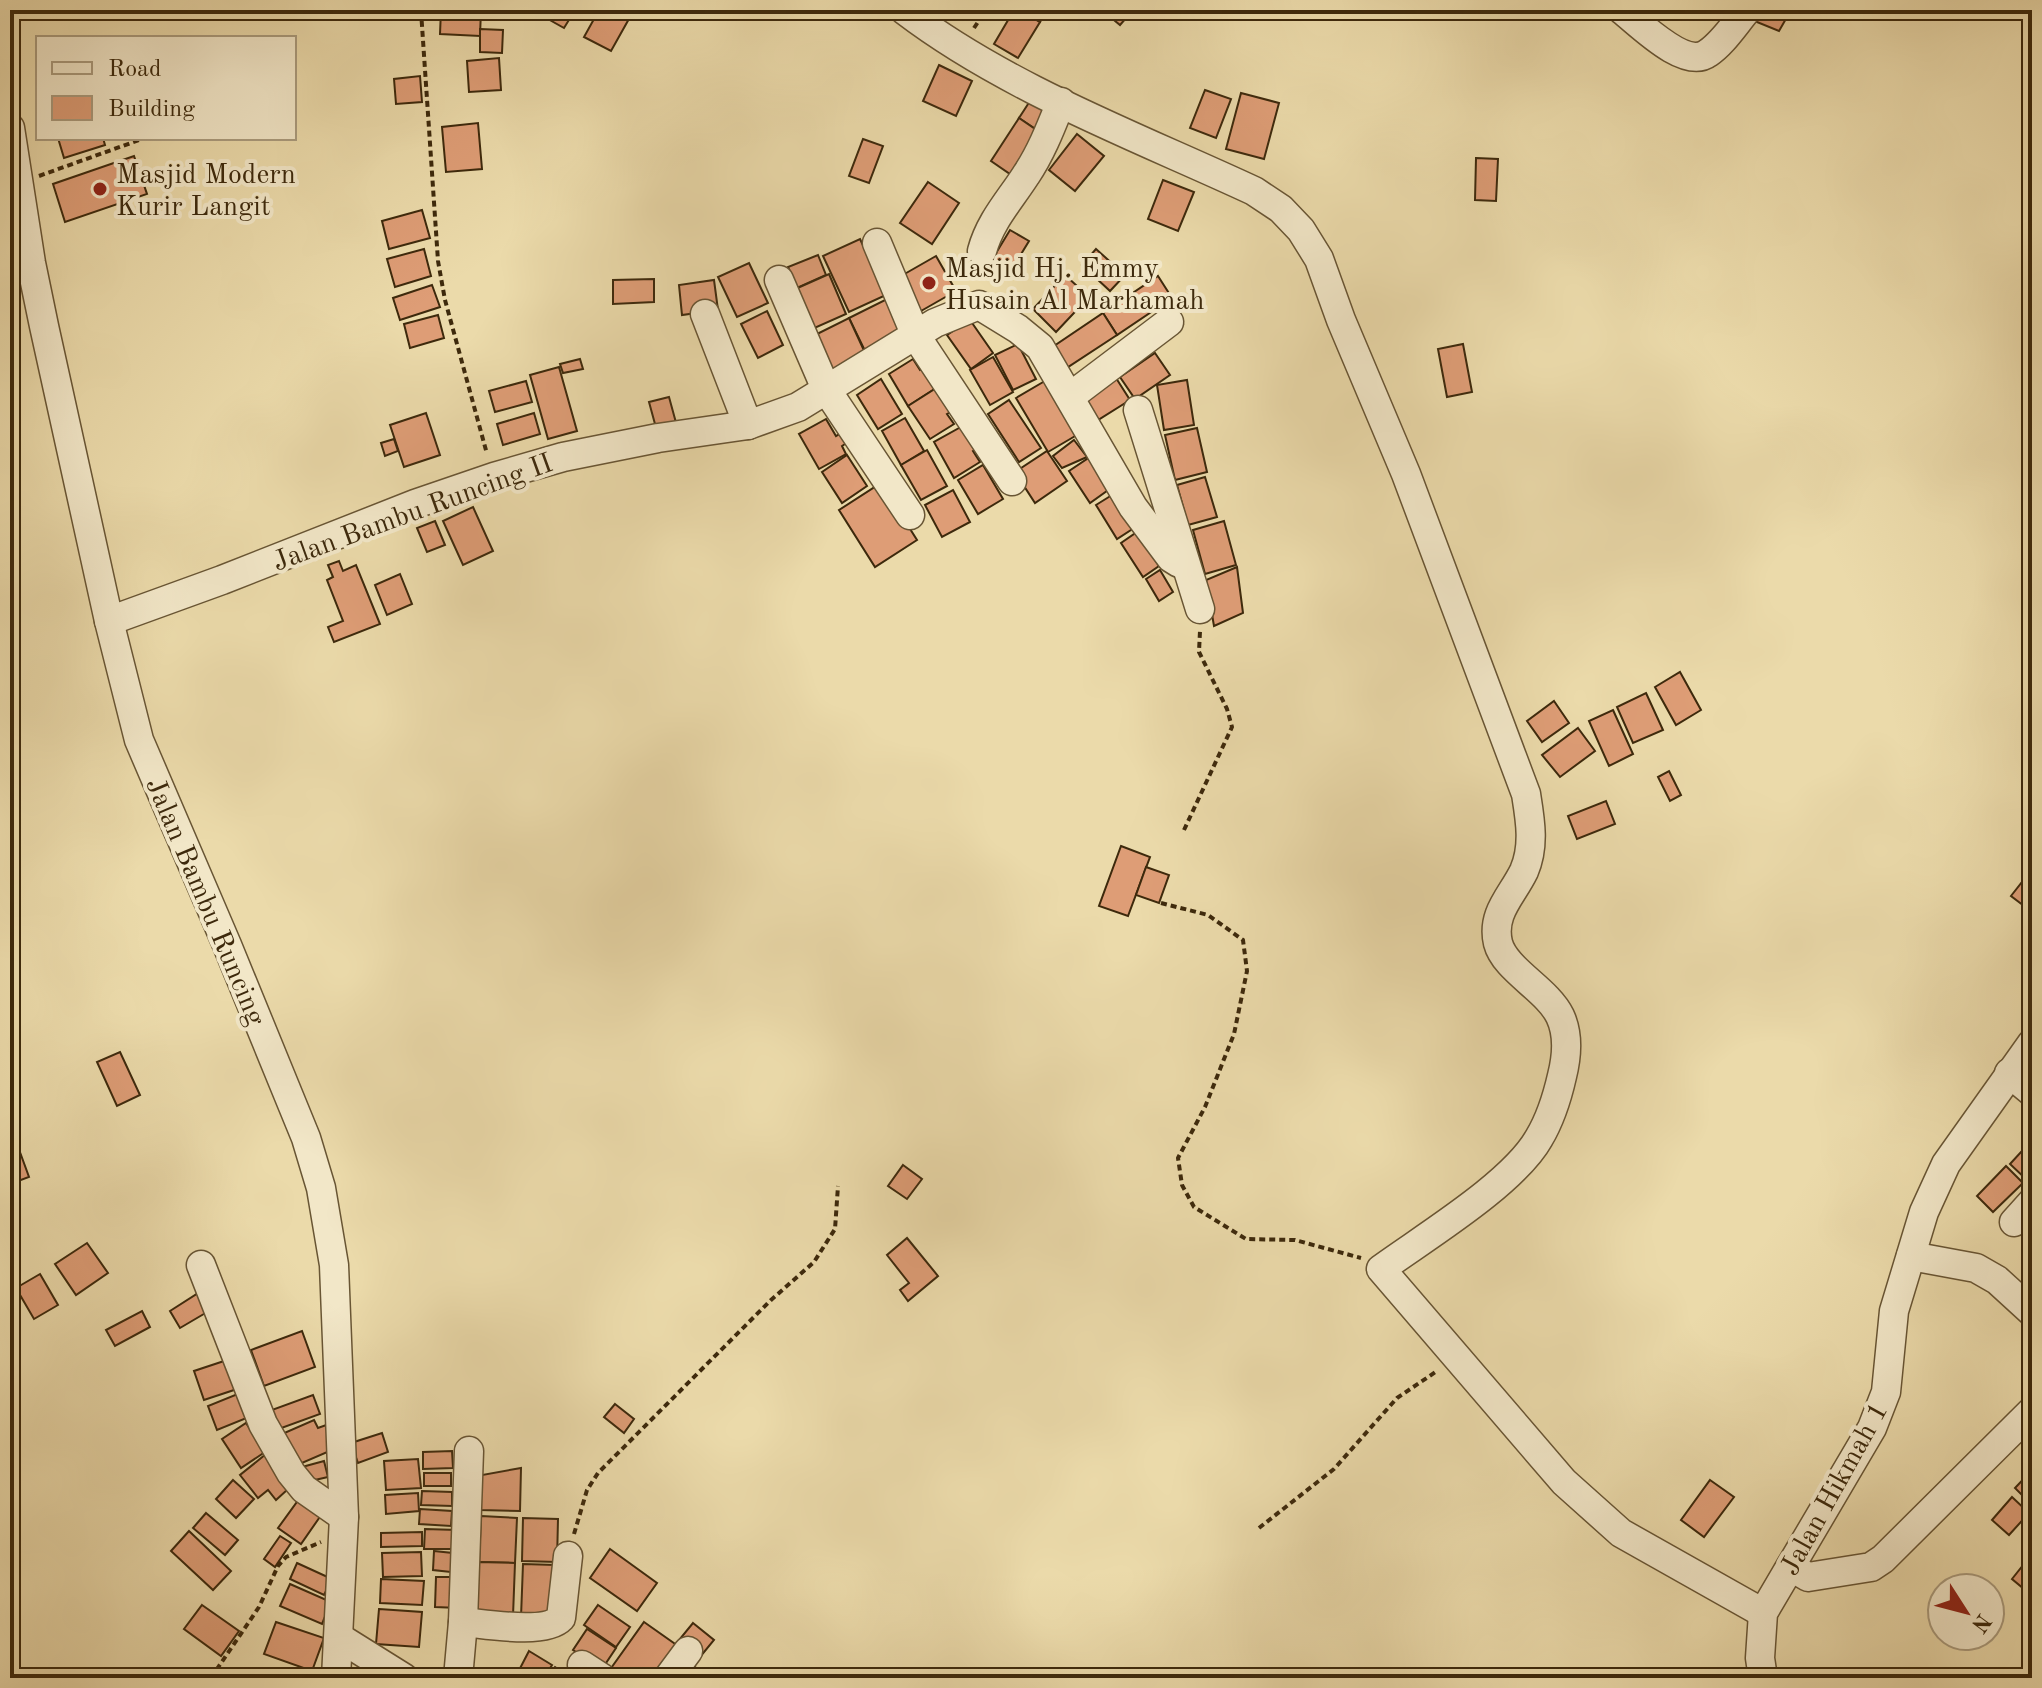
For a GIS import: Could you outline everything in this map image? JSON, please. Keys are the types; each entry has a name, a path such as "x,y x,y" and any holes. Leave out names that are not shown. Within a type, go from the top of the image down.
{"street":[{"path":"904,10 961,49 1061,102 1254,191 1281,209 1301,230 1319,259 1341,320 1406,474 1526,794 1532,833 1524,870 1501,908 1496,925 1499,946 1513,965 1545,995 1560,1015 1567,1036 1555,1106 1538,1141 1514,1169 1381,1269 1564,1482 1600,1516 1621,1533 1763,1613"},
{"path":"1622,10 1679,53 1695,58 1712,50 1747,10"},
{"path":"982,251 997,216 1047,138 1061,102"},
{"name":"Jalan Bambu Runcing","path":"10,128 44,326 109,621 139,740 278,1069 306,1138 321,1188 334,1265 344,1528 336,1678"},
{"path":"877,243 916,336 1012,481"},
{"path":"779,280 826,389 910,515"},
{"name":"Jalan Bambu Runcing II","path":"109,621 494,477 563,457 658,438 748,425 798,407 935,323 979,305 1040,347 1071,396"},
{"path":"705,314 748,425"},
{"path":"1169,322 1071,396 1133,507 1171,558 1185,563"},
{"path":"1138,410 1200,609"},
{"name":"Jalan Hikmah 1","path":"1763,1678 1760,1658 1763,1613 1872,1428 1886,1392 1894,1311 1924,1212 1946,1164 2032,1043"},
{"path":"2009,1073 2032,1092"},
{"path":"1911,1256 1976,1268 1997,1280 2032,1312"},
{"path":"201,1265 263,1424 291,1473 344,1528"},
{"path":"1791,1567 1808,1577 1871,1567 1883,1559 2032,1411"},
{"path":"458,1678 469,1451"},
{"path":"463,1622 541,1627 556,1623 561,1618 568,1556"},
{"path":"340,1638 404,1678"},
{"path":"668,1678 688,1651"}],"path":[{"path":"421,11 438,261 452,326 494,477"},
{"path":"18,184 139,140"},
{"path":"1184,830 1232,727 1227,709 1199,652 1200,609"},
{"path":"1161,903 1208,915 1243,940 1247,971 1234,1034 1205,1107 1178,1158 1182,1185 1194,1207 1246,1239 1295,1240 1367,1260 1381,1269"},
{"path":"568,1556 587,1490 598,1473 771,1300 814,1262 835,1229 838,1186"},
{"path":"1259,1528 1334,1469 1397,1398 1456,1359"},
{"path":"211,1678 259,1607 272,1576 286,1557 344,1528"}],"building":[{"path":"93,10 116,10 115,16"},
{"path":"116,10 136,10 134,19 115,16"},
{"path":"441,10 481,10 480,36 440,34"},
{"path":"532,10 575,10 564,28"},
{"path":"599,10 618,10 630,17 611,51 584,37"},
{"path":"1014,10 1040,22 1018,58 994,44"},
{"path":"1019,10 1047,10 1040,22"},
{"path":"1102,10 1133,10 1120,25"},
{"path":"1758,10 1791,10 1779,31 1752,20"},
{"path":"480,29 503,30 502,53 480,52"},
{"path":"499,58 501,90 469,92 467,61"},
{"path":"939,65 972,81 956,116 923,101"},
{"path":"420,76 422,102 396,104 394,79"},
{"path":"1205,90 1231,99 1216,138 1190,128"},
{"path":"1241,93 1279,103 1264,159 1226,149"},
{"path":"1030,101 1049,113 1037,130 1019,118"},
{"path":"1019,118 1038,131 1010,174 991,161"},
{"path":"478,123 482,169 446,172 442,127"},
{"path":"1077,134 1104,156 1075,191 1049,170"},
{"path":"863,139 883,146 869,183 849,176"},
{"path":"59,140 104,140 105,145 64,158"},
{"name":"Masjid Modern Kurir Langit","path":"134,156 147,194 65,222 53,184"},
{"path":"1476,158 1498,159 1496,201 1475,200"},
{"path":"1163,180 1194,192 1178,231 1148,219"},
{"path":"928,182 959,203 932,244 900,223"},
{"path":"422,210 430,238 389,249 382,221"},
{"path":"1010,230 1029,241 1009,274 990,263"},
{"path":"860,239 886,295 849,312 823,256"},
{"path":"424,249 431,276 395,287 387,259"},
{"path":"1096,249 1125,275 1110,291 1082,265"},
{"path":"818,255 826,275 797,288 788,267"},
{"name":"Masjid Hj. Emmy Husain Al Marhamah","path":"936,256 956,291 921,311 901,276"},
{"path":"749,263 768,303 737,317 718,277"},
{"path":"829,274 846,314 810,330 793,290"},
{"path":"1065,275 1089,297 1056,332 1033,309"},
{"path":"1158,276 1172,298 1117,335 1103,313"},
{"path":"654,279 654,302 613,304 613,280"},
{"path":"714,280 718,310 682,315 679,285"},
{"path":"432,285 440,307 400,320 393,298"},
{"path":"889,298 907,335 867,355 849,318"},
{"path":"767,311 783,345 758,358 741,324"},
{"path":"1103,313 1117,335 1065,369 1051,348"},
{"path":"438,315 444,338 410,348 404,324"},
{"path":"849,318 867,357 834,374 815,335"},
{"path":"970,320 993,353 971,369 947,335"},
{"path":"1018,344 1036,379 1013,390 995,355"},
{"path":"1463,344 1472,392 1447,397 1438,349"},
{"path":"1155,353 1170,375 1135,399 1120,377"},
{"path":"993,357 1013,392 990,405 970,370"},
{"path":"580,359 583,369 563,373 560,364"},
{"path":"913,359 920,370 929,365 941,385 908,406 889,374"},
{"path":"559,367 577,431 548,439 530,375"},
{"path":"1050,378 1082,432 1048,452 1016,398"},
{"path":"1116,378 1130,400 1098,420 1085,399"},
{"path":"881,379 902,414 878,429 857,395"},
{"path":"1187,380 1194,425 1164,430 1157,385"},
{"path":"526,381 532,402 495,412 489,391"},
{"path":"941,385 956,409 947,414 954,424 930,439 908,406"},
{"path":"669,397 678,430 658,435 649,402"},
{"path":"1009,400 1041,448 1019,462 988,414"},
{"path":"426,413 440,455 404,467 390,425"},
{"path":"534,413 540,434 503,445 497,424"},
{"path":"905,418 924,451 901,465 882,431"},
{"path":"826,419 836,436 846,430 851,440 842,446 846,454 819,469 799,434"},
{"path":"968,423 981,446 973,451 980,462 954,478 934,442"},
{"path":"1197,428 1207,472 1175,480 1165,435"},
{"path":"394,439 398,451 385,456 381,443"},
{"path":"1074,440 1087,457 1062,468 1053,456"},
{"path":"927,450 947,486 921,500 901,465"},
{"path":"1047,451 1067,481 1035,503 1015,472"},
{"path":"847,455 867,486 842,503 822,472"},
{"path":"1090,457 1111,488 1090,503 1069,471"},
{"path":"983,465 1003,499 978,514 958,480"},
{"path":"1205,477 1217,517 1188,525 1177,485"},
{"path":"881,483 917,540 875,567 839,510"},
{"path":"953,490 970,522 942,537 925,505"},
{"path":"1112,495 1134,528 1117,539 1096,505"},
{"path":"473,507 493,551 463,565 443,521"},
{"path":"435,521 445,545 427,552 417,528"},
{"path":"1224,521 1236,565 1205,574 1193,530"},
{"path":"1137,532 1159,566 1143,577 1121,543"},
{"path":"339,561 343,571 356,565 380,624 334,642 328,627 343,621 327,580 333,577 328,565"},
{"path":"1237,567 1243,613 1214,626 1206,580"},
{"path":"1160,570 1173,592 1159,601 1146,579"},
{"path":"400,574 412,604 387,615 375,585"},
{"path":"1680,672 1701,710 1676,725 1655,687"},
{"path":"1646,693 1663,730 1633,743 1617,707"},
{"path":"1554,701 1569,723 1542,742 1527,721"},
{"path":"1613,710 1633,754 1609,766 1589,721"},
{"path":"1578,728 1595,751 1560,777 1542,755"},
{"path":"1669,771 1681,795 1670,801 1658,777"},
{"path":"1606,801 1615,824 1577,839 1568,816"},
{"path":"1121,846 1150,857 1128,916 1099,906"},
{"path":"1146,867 1169,875 1159,903 1136,895"},
{"path":"2029,873 2032,876 2032,912 2011,896"},
{"path":"120,1052 140,1095 117,1106 97,1062"},
{"path":"13,1133 29,1177 10,1184 10,1134"},
{"path":"2032,1140 2032,1176 2028,1181 2010,1164"},
{"path":"903,1165 922,1179 907,1199 888,1186"},
{"path":"2006,1166 2023,1183 1993,1212 1977,1196"},
{"path":"2032,1231 2032,1247 2024,1240"},
{"path":"907,1238 938,1276 908,1301 900,1290 909,1283 887,1255"},
{"path":"87,1243 108,1273 76,1295 55,1264"},
{"path":"40,1274 58,1305 34,1319 16,1288"},
{"path":"203,1290 214,1308 180,1328 170,1311"},
{"path":"142,1311 150,1327 115,1346 106,1330"},
{"path":"302,1331 315,1367 264,1386 251,1350"},
{"path":"233,1358 243,1387 204,1400 194,1371"},
{"path":"245,1391 254,1415 217,1430 208,1406"},
{"path":"313,1395 320,1414 276,1430 269,1411"},
{"path":"615,1404 634,1419 624,1433 604,1417"},
{"path":"314,1420 318,1428 329,1424 339,1447 295,1466 282,1434"},
{"path":"246,1423 265,1452 241,1468 222,1439"},
{"path":"382,1433 388,1452 358,1463 351,1443"},
{"path":"271,1450 287,1490 276,1500 268,1490 258,1498 240,1475"},
{"path":"452,1451 453,1468 423,1469 423,1452"},
{"path":"418,1459 421,1488 386,1490 384,1461"},
{"path":"324,1461 328,1477 306,1482 302,1467"},
{"path":"521,1468 520,1511 480,1510 482,1475"},
{"path":"2032,1470 2032,1505 2015,1488"},
{"path":"424,1473 451,1473 451,1486 424,1486"},
{"path":"233,1480 254,1499 236,1518 216,1499"},
{"path":"1710,1480 1734,1497 1704,1537 1681,1520"},
{"path":"422,1491 452,1492 452,1506 421,1505"},
{"path":"418,1493 419,1511 386,1514 385,1495"},
{"path":"302,1495 324,1511 301,1544 278,1528"},
{"path":"2012,1497 2029,1513 2009,1535 1992,1520"},
{"path":"420,1509 452,1511 451,1526 419,1524"},
{"path":"206,1513 238,1540 225,1555 193,1528"},
{"path":"481,1516 517,1518 515,1563 479,1562"},
{"path":"523,1518 558,1519 557,1562 522,1561"},
{"path":"425,1529 457,1530 457,1549 424,1549"},
{"path":"189,1531 231,1571 213,1590 171,1551"},
{"path":"422,1532 422,1546 381,1547 381,1533"},
{"path":"280,1536 291,1543 275,1567 264,1559"},
{"path":"610,1549 657,1583 637,1611 590,1578"},
{"path":"434,1551 462,1554 460,1573 433,1570"},
{"path":"421,1552 422,1576 383,1577 382,1553"},
{"path":"477,1562 515,1563 513,1616 475,1615"},
{"path":"297,1563 332,1579 324,1595 290,1579"},
{"path":"523,1564 556,1565 554,1618 521,1617"},
{"path":"2024,1564 2032,1571 2032,1578 2024,1589 2012,1579"},
{"path":"436,1577 460,1577 459,1608 435,1607"},
{"path":"381,1579 424,1581 422,1605 380,1603"},
{"path":"290,1584 331,1602 322,1624 280,1606"},
{"path":"202,1605 239,1631 221,1656 184,1629"},
{"path":"598,1605 630,1627 616,1647 584,1625"},
{"path":"379,1609 422,1612 419,1647 376,1644"},
{"path":"276,1622 324,1638 312,1671 264,1654"},
{"path":"644,1622 678,1646 655,1678 618,1678 609,1671"},
{"path":"693,1623 714,1640 700,1657 679,1640"},
{"path":"587,1629 616,1648 602,1669 573,1650"},
{"path":"529,1651 552,1665 544,1678 515,1678"},
{"path":"688,1662 710,1678 677,1678"},
{"path":"555,1667 572,1678 547,1678"}],"place":[{"name":"Masjid Modern Kurir Langit","path":"100,189"},
{"name":"Masjid Hj. Emmy Husain Al Marhamah","path":"929,283"}]}
